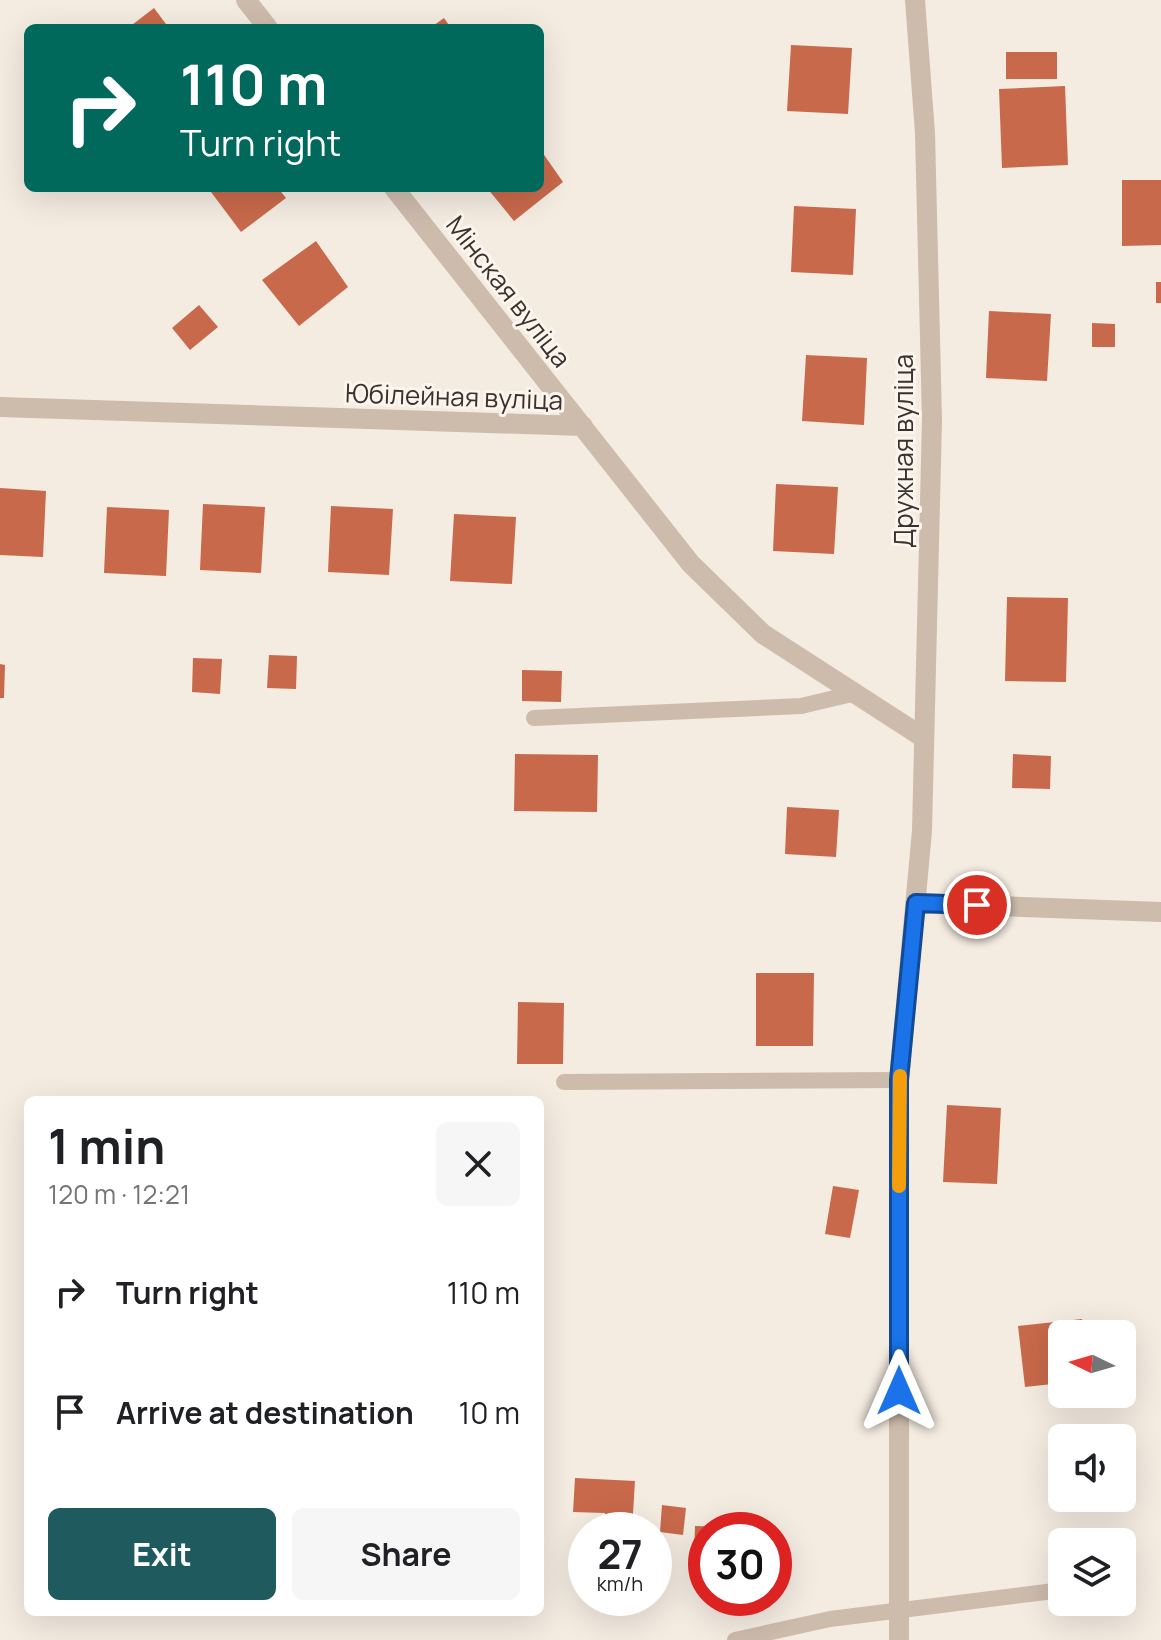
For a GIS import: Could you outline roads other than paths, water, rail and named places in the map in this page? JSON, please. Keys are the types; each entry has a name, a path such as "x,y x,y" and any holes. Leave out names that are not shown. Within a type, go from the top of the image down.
{"street":[{"path":"246,0 265,24"},
{"name":"Дружная вуліца","path":"899,1640 899,1080 922,831 932,420 925,133 915,0"},
{"name":"Мінская вуліца","path":"397,192 583,426"},
{"name":"Юбілейная вуліца","path":"0,407 583,426 691,564 763,634 924,738"},
{"path":"916,903 1161,912"}],"lane":[{"path":"534,718 801,706 856,693"},
{"path":"564,1082 899,1080"},
{"path":"735,1640 830,1619 1048,1592"}]}
